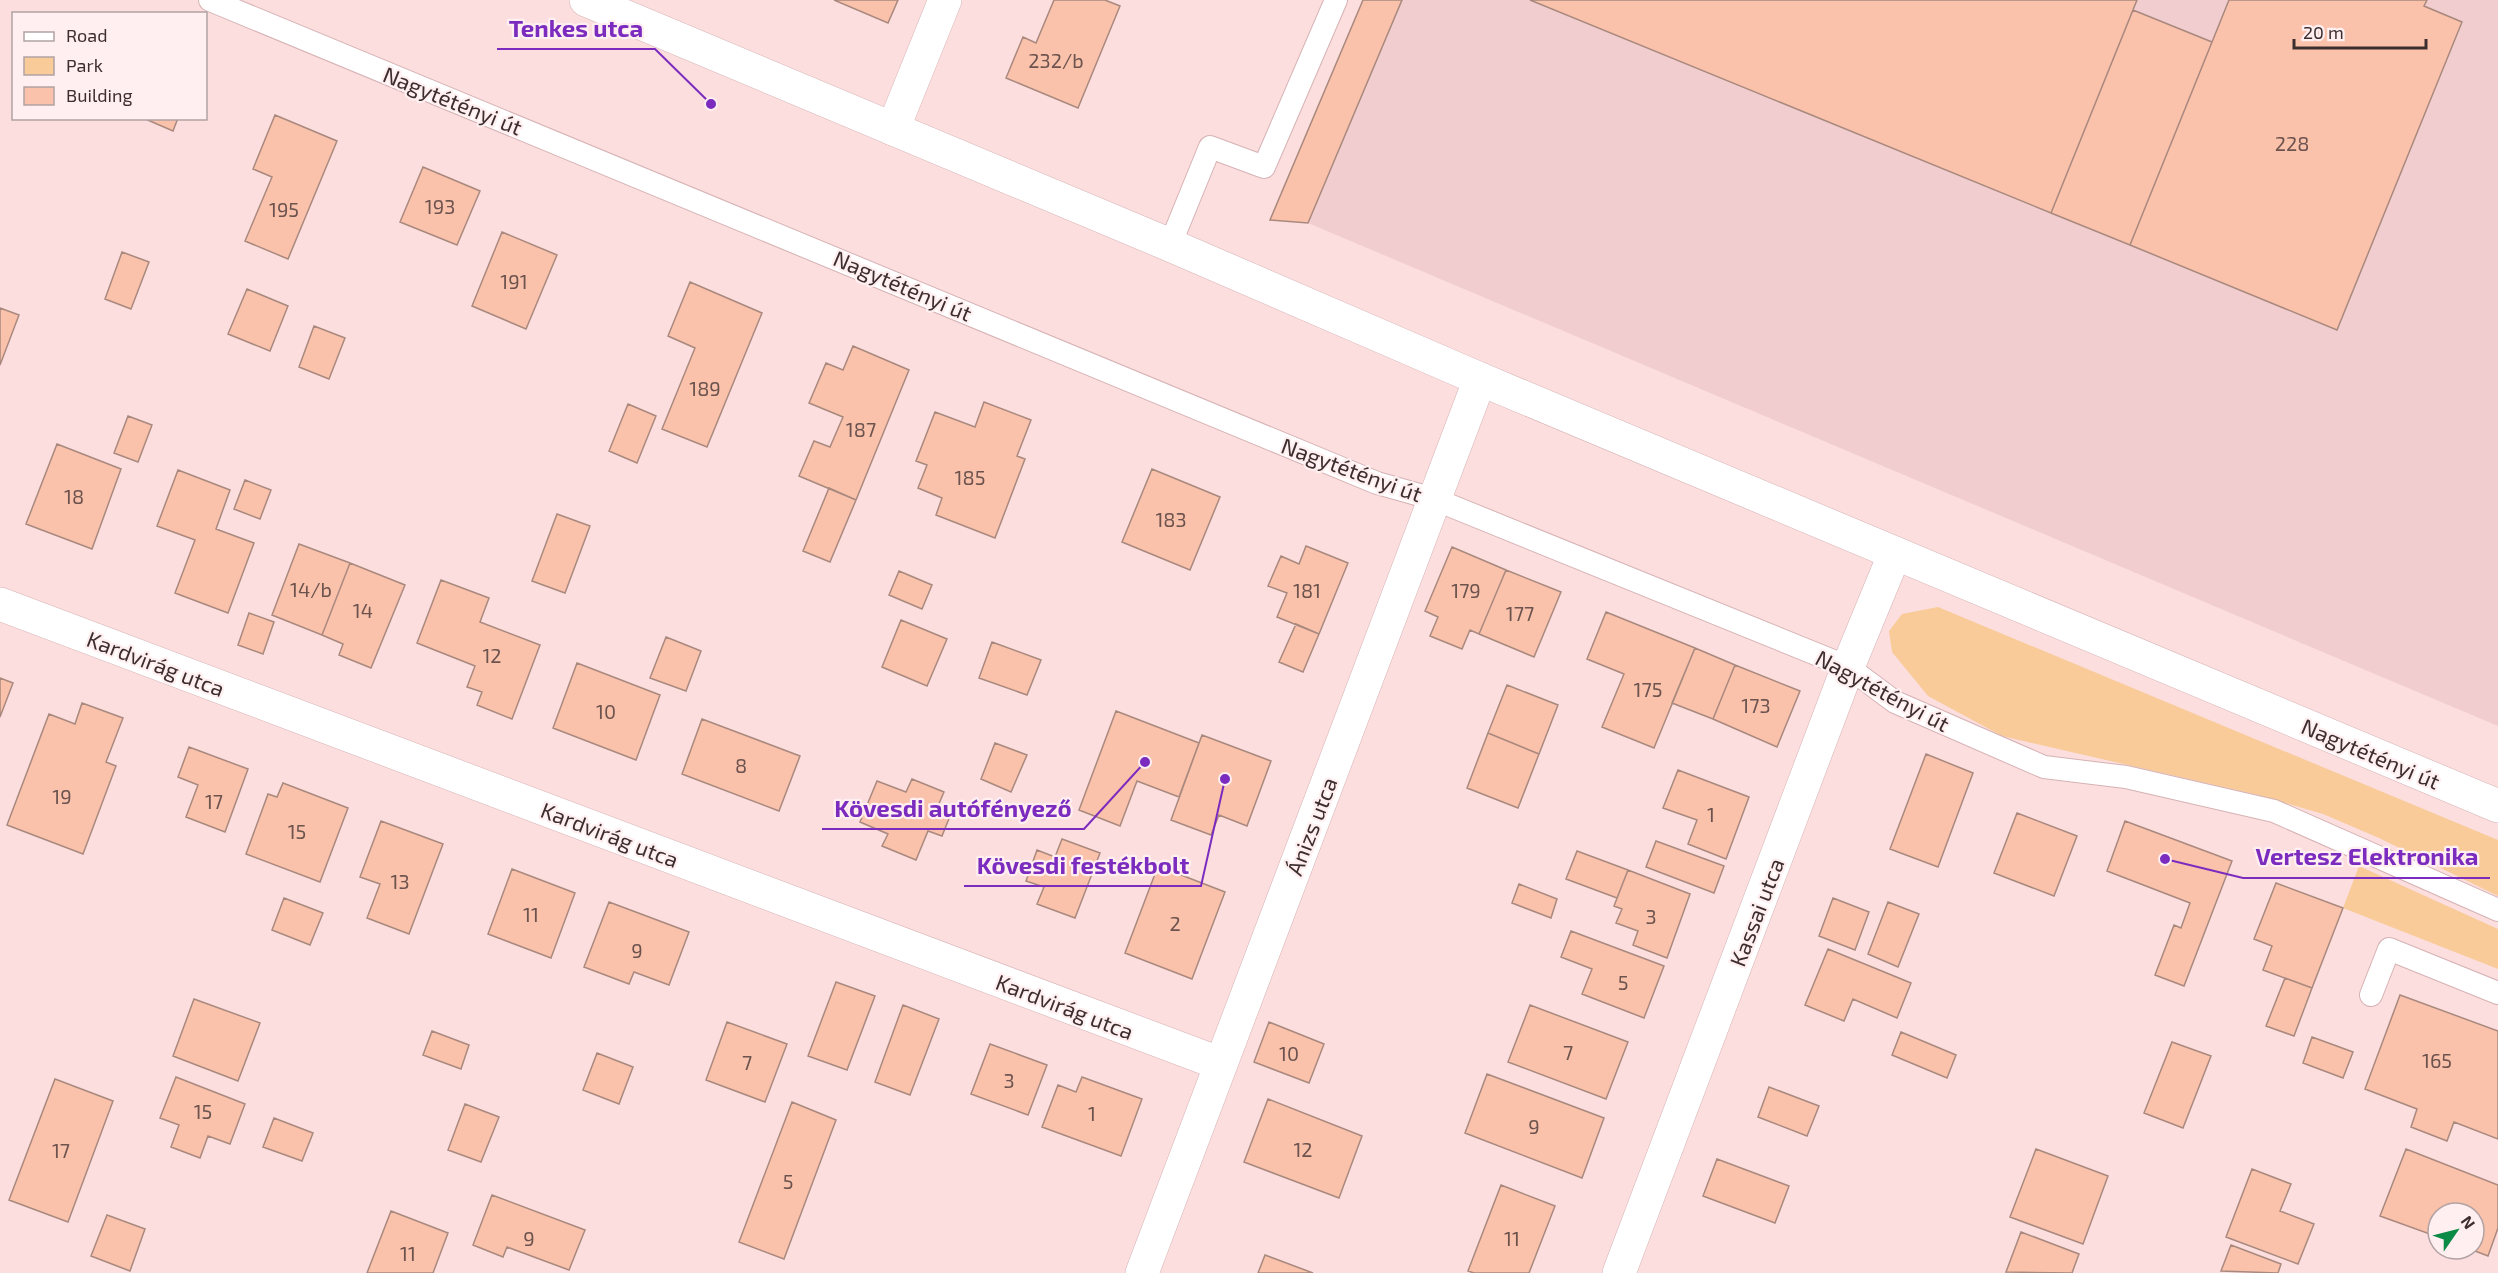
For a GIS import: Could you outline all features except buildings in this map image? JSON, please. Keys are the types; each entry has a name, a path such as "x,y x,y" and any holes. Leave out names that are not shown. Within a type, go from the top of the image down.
{"street":[{"name":"Nagytétényi út","path":"586,0 1170,245 1480,379 2498,806"},
{"path":"893,129 945,0"},
{"name":"Ánizs utca","path":"1142,1273 1480,379"},
{"name":"Kassai utca","path":"1619,1273 1848,667 1895,553"},
{"name":"Kardvirág utca","path":"0,604 1221,1065"}],"lane":[{"name":"Nagytétényi út","path":"210,0 1377,483 1434,499 1848,667 1895,702 2044,767 2126,777 2274,811 2498,910"},
{"path":"1170,245 1210,147 1264,167 1336,0"},
{"path":"2371,995 2389,949 2498,993"}],"shaded area":[{"path":"1402,0 2498,0 2498,726 1308,223"}],"green space":[{"path":"1938,607 2498,840 2498,896 2379,838 2323,814 2258,795 2002,736 1928,696 1892,652 1889,631 1902,614"},
{"path":"2359,866 2498,929 2498,969 2343,908"}],"place":[{"name":"Tenkes utca","path":"711,104"},
{"name":"Kövesdi autófényező","path":"1145,762"},
{"name":"Kövesdi festékbolt","path":"1225,779"},
{"name":"Vertesz Elektronika","path":"2165,859"}]}
